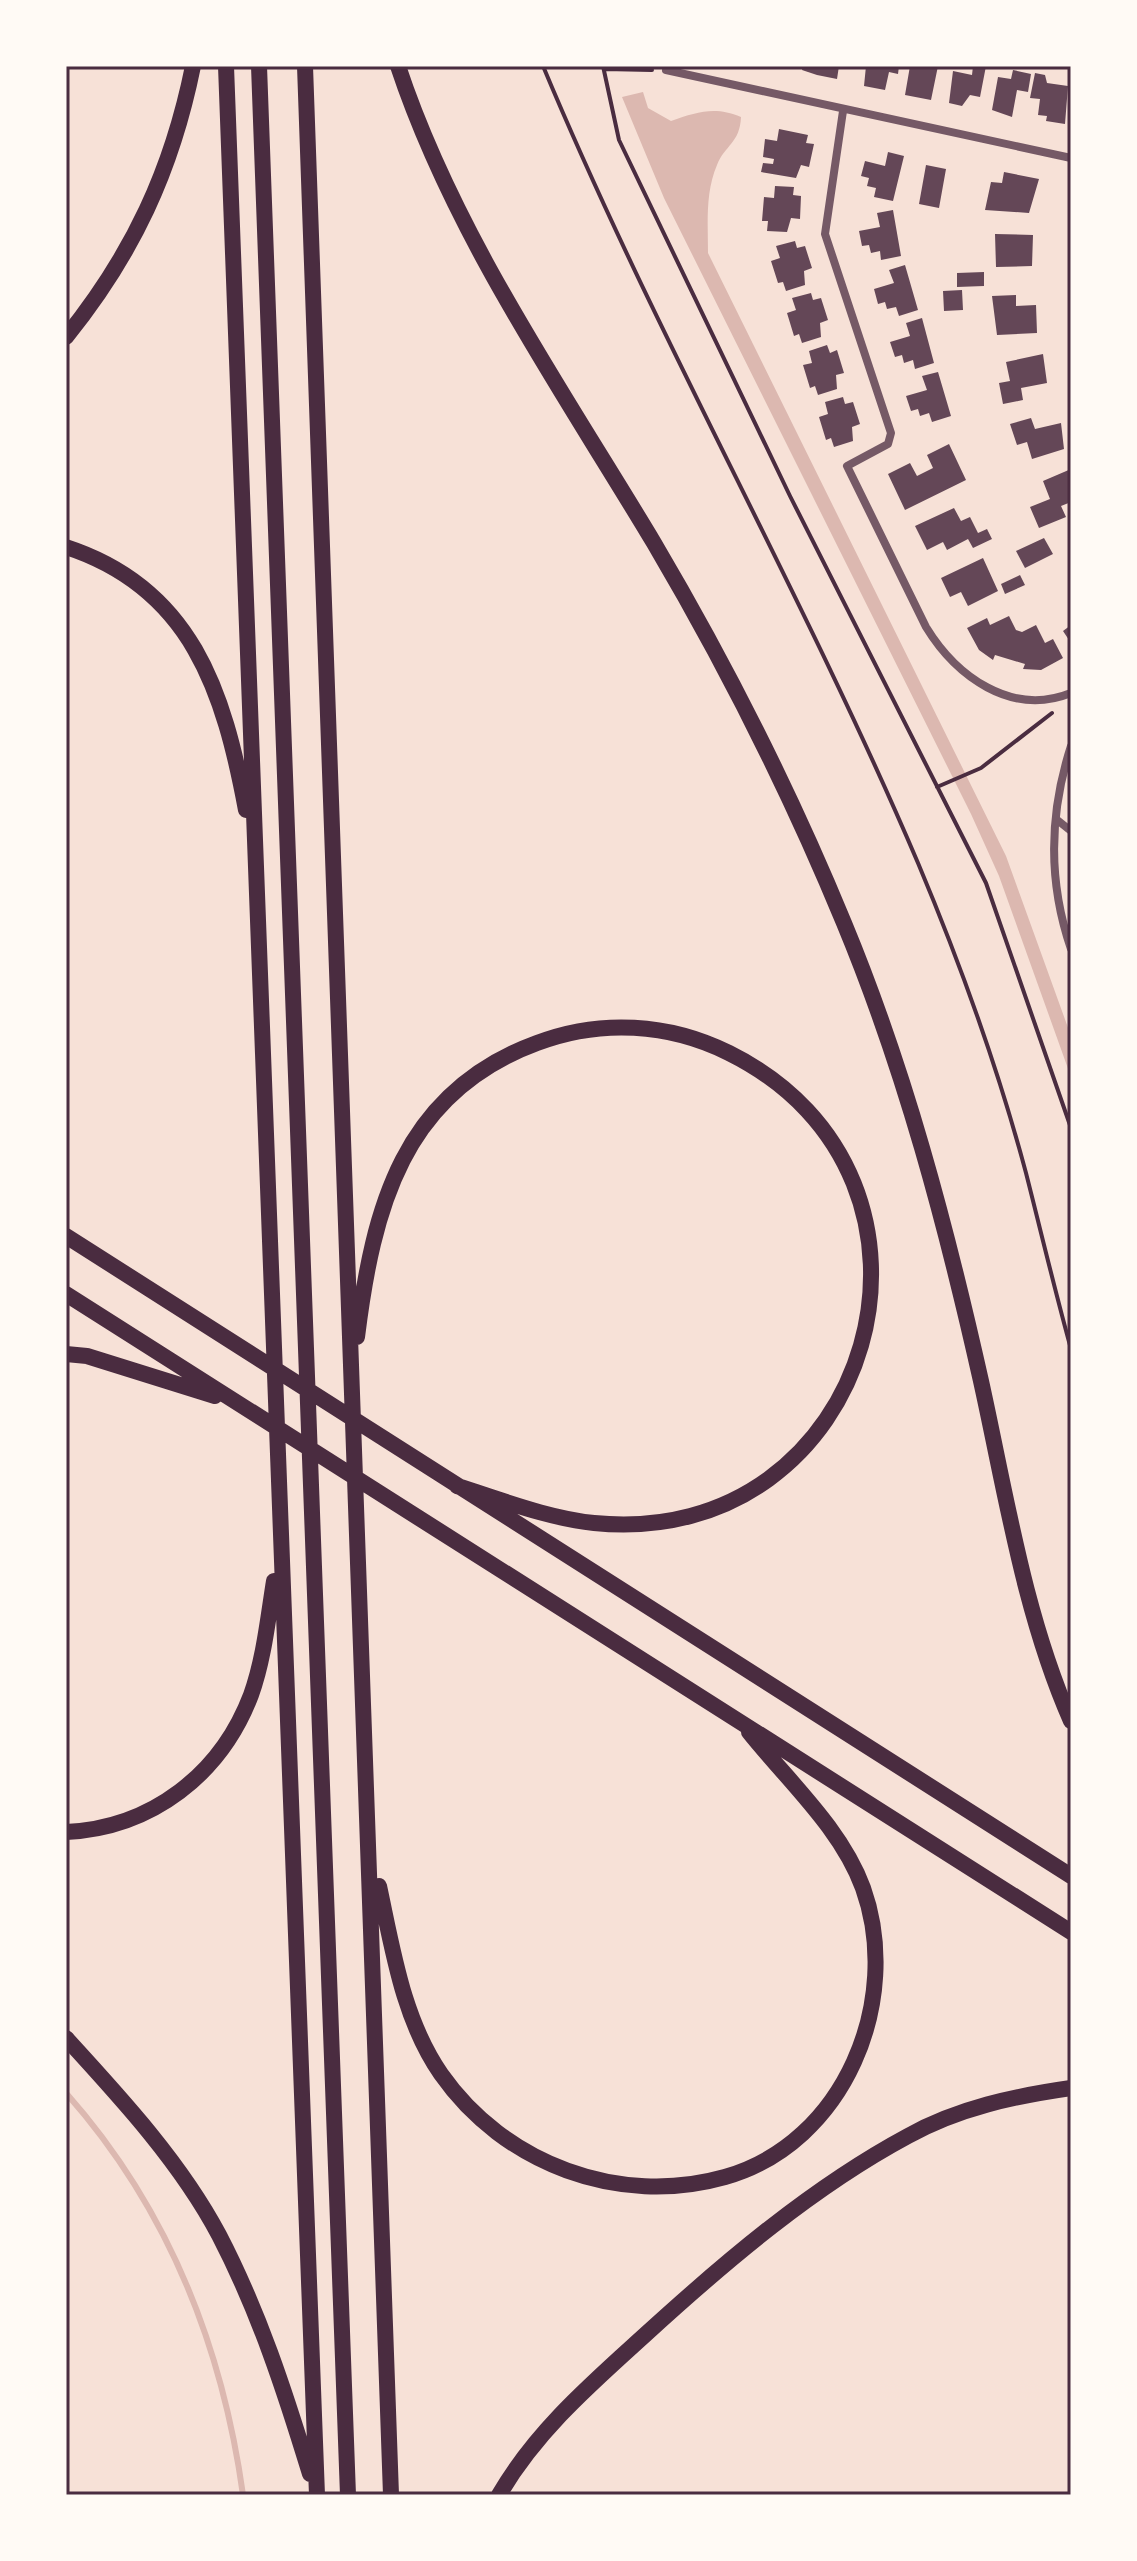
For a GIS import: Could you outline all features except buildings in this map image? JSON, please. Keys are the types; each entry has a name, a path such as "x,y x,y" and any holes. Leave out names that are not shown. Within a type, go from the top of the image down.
{"highway":[{"path":"66,337 119,266 156,194 181,126 193,66"},
{"path":"226,66 317,2495"},
{"path":"259,66 348,2495"},
{"path":"305,66 391,2495"},
{"path":"398,66 433,154 504,293 656,548 765,746 846,928 892,1052 939,1204 1028,1593 1054,1682 1071,1721"},
{"path":"66,547 94,556 124,574 172,618 198,650 219,695 234,744 256,867"},
{"path":"351,1386 365,1275 390,1184 409,1146 443,1102 474,1074 504,1055 547,1039 584,1028 628,1027 666,1030 710,1044 773,1077 805,1108 834,1146 856,1186 867,1225 872,1285 865,1334 853,1374 834,1411 805,1447 765,1481 726,1502 682,1517 637,1524 594,1523 545,1514 457,1486"},
{"path":"66,1236 1071,1876"},
{"path":"66,1294 1071,1932"},
{"path":"66,1354 87,1356 240,1404"},
{"path":"66,1832 116,1823 151,1811 193,1783 216,1759 231,1737 251,1693 280,1544"},
{"path":"370,1847 403,1993 420,2039 441,2074 473,2111 524,2152 563,2170 599,2181 643,2186 690,2184 726,2177 759,2162 792,2140 819,2115 845,2082 865,2039 875,1999 877,1961 874,1927 862,1886 843,1849 819,1815 741,1721"},
{"path":"66,2038 165,2154 218,2232 257,2314 317,2495"},
{"path":"499,2495 548,2427 600,2375 704,2282 803,2205 909,2135 1009,2098 1071,2088"}],"street":[{"path":"666,70 843,111 1071,158"},
{"path":"843,111 825,234 891,433 888,444 847,466 926,627 958,669 980,686 1007,695 1041,698 1071,693"},
{"path":"1071,746 1056,819 1052,868 1055,894 1071,949"},
{"path":"1056,819 1071,831"}],"path":[{"path":"543,66 611,223 866,748 919,865 955,957 1007,1112 1071,1349"},
{"path":"666,70 604,68 619,140 796,510 986,883 1071,1128"},
{"path":"937,787 981,768 1062,703"}],"shaded area":[{"path":"643,92 648,108 671,121 706,112 723,112 741,117 738,133 720,158 713,176 708,209 708,253 1006,856 1071,1036 1071,1077 999,876 971,814 664,198 622,97"}],"waterway":[{"path":"66,2093 134,2183 185,2280 221,2385 243,2495"}]}
